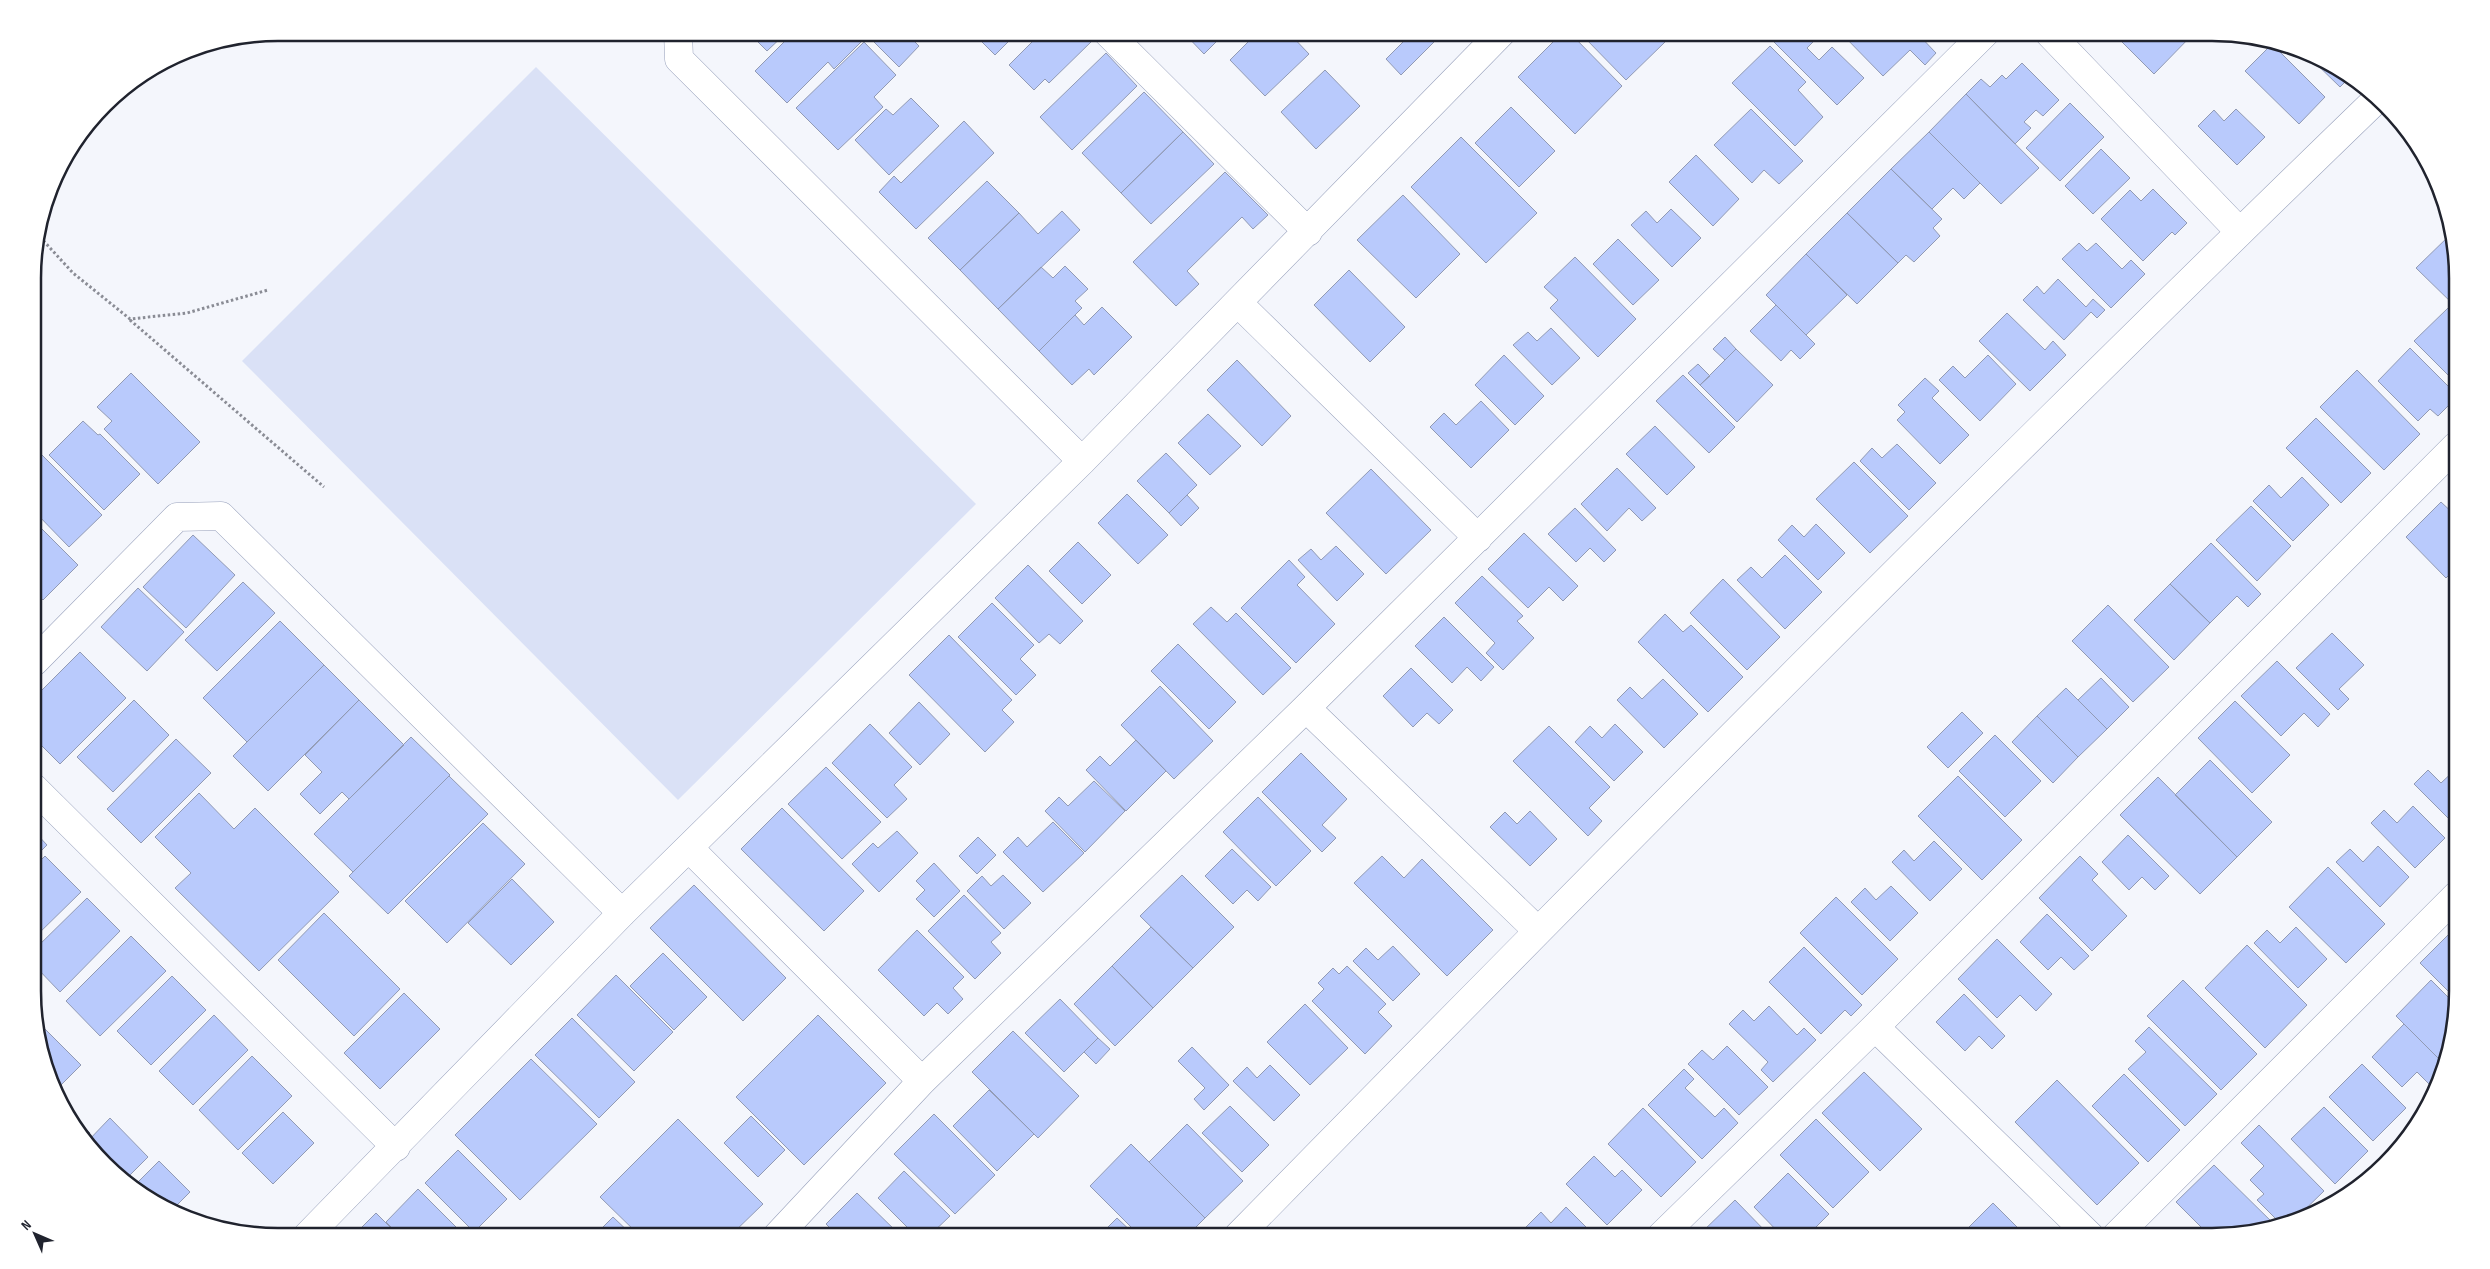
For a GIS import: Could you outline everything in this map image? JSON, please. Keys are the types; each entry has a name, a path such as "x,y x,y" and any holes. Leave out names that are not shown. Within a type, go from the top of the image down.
{"street":[{"path":"678,41 679,59 1082,460"},
{"path":"1116,41 1308,232"},
{"path":"315,1228 622,913 1082,460 1308,232 1493,41"},
{"path":"784,1228 922,1081 1306,708 1977,41"},
{"path":"2057,41 2240,232"},
{"path":"1246,1228 1538,931 2240,232 2372,104"},
{"path":"1238,303 1478,538"},
{"path":"1669,1228 1875,1027 2449,453"},
{"path":"41,655 177,516 221,516 622,913"},
{"path":"1306,708 1538,931"},
{"path":"41,795 396,1147"},
{"path":"690,848 922,1081"},
{"path":"2124,1228 2449,903"},
{"path":"1875,1027 2082,1228"}],"path":[{"path":"44,242 73,273 130,319 324,487"},
{"path":"130,319 187,313 268,290"}],"shaded area":[{"path":"536,67 976,504 678,800 242,361"}],"building":[{"path":"757,41 778,41 767,51"},
{"path":"785,41 862,41 834,69 828,62 787,103 755,71"},
{"path":"873,41 914,41 919,46 899,67"},
{"path":"981,41 1009,41 995,55"},
{"path":"1033,41 1092,41 1049,83 1045,79 1034,90 1009,65"},
{"path":"1192,41 1217,41 1204,54"},
{"path":"1249,41 1297,41 1309,54 1265,96 1230,60"},
{"path":"1404,41 1435,41 1401,75 1386,59"},
{"path":"1554,41 1578,41 1622,86 1575,134 1518,77"},
{"path":"1588,41 1664,41 1626,80"},
{"path":"1773,41 1814,41 1807,48 1819,60 1832,47 1864,78 1837,105"},
{"path":"1849,41 1925,41 1936,53 1925,65 1910,50 1883,76"},
{"path":"2121,41 2186,41 2154,74"},
{"path":"864,42 896,75 874,97 883,107 838,150 796,108"},
{"path":"1770,46 1806,82 1798,90 1823,117 1795,146 1732,83"},
{"path":"2268,48 2273,49 2279,51 2325,97 2299,124 2245,71"},
{"path":"1106,53 1137,86 1072,150 1040,117"},
{"path":"2022,63 2059,100 2043,116 2036,110 2024,122 2031,128 2015,144 1966,94 1981,79 1990,87 2002,75 2006,79"},
{"path":"2321,68 2345,82 2340,87"},
{"path":"1325,70 1360,106 1316,149 1281,112"},
{"path":"1144,92 1183,132 1121,193 1082,153"},
{"path":"1966,94 2039,168 2001,204 1929,132"},
{"path":"911,98 939,126 889,175 855,140 886,109 893,115"},
{"path":"2070,103 2104,137 2060,181 2026,148"},
{"path":"1511,107 1555,151 1519,187 1475,143"},
{"path":"1751,109 1803,161 1779,184 1764,170 1752,183 1714,145"},
{"path":"2236,109 2265,137 2237,165 2198,126 2214,110 2224,121"},
{"path":"964,121 994,153 916,229 879,192 894,176 901,183"},
{"path":"1183,132 1214,164 1151,224 1121,193"},
{"path":"1929,132 1980,183 1964,199 1953,188 1932,209 1891,169"},
{"path":"1461,137 1537,213 1486,263 1411,187"},
{"path":"2101,149 2130,178 2093,214 2065,186"},
{"path":"1696,155 1739,199 1713,226 1669,182"},
{"path":"1891,169 1942,219 1933,228 1940,236 1914,262 1906,255 1898,263 1847,213"},
{"path":"1225,172 1268,215 1253,229 1242,217 1187,271 1199,284 1176,306 1133,262"},
{"path":"987,181 1019,213 960,270 928,238"},
{"path":"2153,189 2187,223 2175,235 2172,232 2143,261 2101,219 2130,190 2141,201"},
{"path":"1403,195 1460,254 1416,298 1357,240"},
{"path":"1671,209 1701,238 1672,267 1631,225 1646,211 1657,223"},
{"path":"1062,211 1080,230 998,309 960,270 1019,213 1038,234"},
{"path":"1847,213 1898,263 1857,304 1806,254"},
{"path":"1618,239 1659,280 1633,305 1593,264"},
{"path":"2445,239 2449,300 2416,268"},
{"path":"2079,243 2087,251 2096,243 2122,269 2131,260 2145,274 2111,308 2062,259"},
{"path":"1806,254 1847,295 1806,335 1766,295"},
{"path":"1575,257 1636,319 1598,357 1550,308 1558,300 1544,287"},
{"path":"1065,266 1088,289 1075,301 1082,308 1039,351 998,309 1041,267 1053,278"},
{"path":"1349,270 1405,327 1370,362 1314,305"},
{"path":"2058,279 2086,307 2093,299 2105,310 2097,318 2091,312 2064,340 2023,300 2037,286 2044,294"},
{"path":"1776,305 1815,344 1800,359 1791,350 1781,361 1750,331"},
{"path":"1102,307 1132,337 1094,375 1089,369 1072,385 1039,351 1075,315 1084,325"},
{"path":"2449,309 2449,376 2414,341"},
{"path":"2007,313 2045,350 2053,341 2066,355 2030,391 1979,341"},
{"path":"1551,328 1580,358 1552,385 1513,345 1528,332 1537,341"},
{"path":"1725,337 1736,349 1725,360 1713,349"},
{"path":"2410,348 2449,387 2449,405 2438,416 2430,409 2418,421 2378,381"},
{"path":"1736,349 1773,385 1737,422 1700,385"},
{"path":"1504,355 1544,396 1515,425 1475,385"},
{"path":"1988,355 2016,384 1980,421 1939,380 1953,366 1965,378"},
{"path":"1237,360 1291,416 1262,446 1207,390"},
{"path":"1698,364 1710,376 1700,385 1688,373"},
{"path":"2357,370 2420,434 2384,470 2320,407"},
{"path":"131,373 200,442 158,484 104,429 112,421 97,407"},
{"path":"1683,375 1735,427 1709,453 1656,401"},
{"path":"1925,378 1939,391 1932,398 1969,435 1940,464 1897,420 1905,412 1898,405"},
{"path":"1481,401 1509,430 1471,468 1430,427 1444,413 1456,425"},
{"path":"1208,414 1241,446 1210,475 1178,443"},
{"path":"2316,418 2371,473 2341,503 2286,448"},
{"path":"83,421 98,435 100,434 140,474 104,510 49,455"},
{"path":"1655,426 1695,467 1667,495 1626,454"},
{"path":"1897,444 1936,483 1909,510 1860,461 1872,448 1882,458"},
{"path":"1166,453 1197,485 1169,513 1137,481"},
{"path":"41,454 102,515 69,547 41,518"},
{"path":"1854,462 1908,516 1870,553 1816,499"},
{"path":"1617,468 1656,508 1642,521 1629,508 1607,531 1581,504"},
{"path":"1371,469 1431,530 1386,574 1326,513"},
{"path":"2302,477 2329,505 2293,541 2253,501 2269,485 2281,498"},
{"path":"1127,494 1168,535 1138,564 1098,523"},
{"path":"1187,495 1199,508 1181,526 1169,513"},
{"path":"2441,502 2449,509 2449,575 2446,578 2406,537"},
{"path":"2251,506 2291,546 2257,581 2216,540"},
{"path":"1575,508 1616,550 1604,562 1590,548 1576,562 1548,534"},
{"path":"1816,524 1845,553 1818,580 1778,540 1792,525 1804,537"},
{"path":"41,528 78,565 43,600 41,598"},
{"path":"1524,533 1578,586 1563,601 1549,587 1528,608 1488,569"},
{"path":"193,535 235,575 186,628 143,587"},
{"path":"1078,542 1111,575 1082,604 1049,571"},
{"path":"2211,543 2261,594 2248,607 2237,596 2210,623 2170,584"},
{"path":"1336,546 1364,574 1337,601 1298,560 1311,549 1321,560"},
{"path":"1785,555 1822,592 1785,629 1737,580 1751,567 1762,578"},
{"path":"1289,560 1305,577 1297,585 1335,624 1296,663 1241,608"},
{"path":"1028,565 1083,621 1060,644 1049,634 1039,643 995,598"},
{"path":"1482,576 1523,616 1517,621 1534,638 1503,670 1486,653 1495,643 1455,603"},
{"path":"1723,579 1780,637 1747,670 1690,613"},
{"path":"243,582 275,613 217,671 185,640"},
{"path":"2170,584 2210,623 2174,660 2134,620"},
{"path":"138,588 184,632 147,671 101,627"},
{"path":"992,603 1034,645 1020,659 1036,675 1016,695 958,637"},
{"path":"2108,605 2169,667 2133,702 2072,641"},
{"path":"1211,607 1227,622 1236,613 1291,668 1263,695 1193,624"},
{"path":"1665,614 1683,632 1691,625 1743,677 1708,712 1638,642"},
{"path":"1444,617 1494,667 1481,681 1467,667 1452,683 1415,646"},
{"path":"280,621 324,665 247,742 203,698"},
{"path":"2332,633 2364,665 2339,689 2349,699 2338,710 2296,668"},
{"path":"949,635 1012,700 1002,710 1014,722 985,752 909,675"},
{"path":"1178,644 1236,702 1209,729 1151,671"},
{"path":"80,652 126,698 60,764 41,745 41,691"},
{"path":"2277,661 2330,714 2318,727 2304,713 2281,736 2241,696"},
{"path":"324,665 359,700 268,791 233,756"},
{"path":"1411,668 1453,710 1439,724 1427,713 1413,727 1383,696"},
{"path":"2101,678 2129,707 2107,729 2078,700"},
{"path":"1663,679 1698,714 1664,748 1617,700 1630,687 1642,699"},
{"path":"1160,686 1213,741 1174,779 1121,725"},
{"path":"2066,688 2107,729 2078,757 2037,716"},
{"path":"134,700 169,735 113,792 77,757"},
{"path":"359,700 404,745 349,799 342,792 320,814 300,794 322,772 305,755"},
{"path":"2235,701 2290,755 2252,793 2198,738"},
{"path":"919,702 950,734 920,765 889,733"},
{"path":"1962,712 1983,733 1948,768 1927,747"},
{"path":"2037,716 2078,757 2053,783 2012,742"},
{"path":"870,724 912,767 894,785 907,799 887,818 832,763"},
{"path":"1615,724 1643,752 1614,781 1575,742 1590,726 1602,738"},
{"path":"1549,726 1610,787 1589,808 1602,821 1588,836 1513,761"},
{"path":"1995,735 2041,781 2005,817 1959,771"},
{"path":"411,737 450,775 353,872 314,834"},
{"path":"176,739 211,773 141,843 107,809"},
{"path":"1136,740 1166,771 1126,811 1086,770 1100,756 1110,766"},
{"path":"1301,753 1347,799 1322,825 1336,838 1322,852 1262,792"},
{"path":"2210,760 2272,822 2237,857 2175,795"},
{"path":"826,767 881,822 842,859 788,804"},
{"path":"2428,770 2441,783 2449,776 2449,819 2414,784"},
{"path":"449,776 488,814 388,914 349,876"},
{"path":"1958,776 2022,840 1982,880 1918,816"},
{"path":"2158,777 2237,857 2200,894 2120,815"},
{"path":"1094,781 1125,811 1085,852 1045,811 1059,797 1068,806"},
{"path":"199,793 234,829 255,808 339,892 259,971 175,888 191,873 155,837"},
{"path":"1258,797 1311,851 1276,886 1223,832"},
{"path":"2413,806 2445,838 2415,868 2371,823 2384,810 2397,823"},
{"path":"782,808 864,891 824,931 741,849"},
{"path":"1530,811 1557,839 1530,866 1490,827 1505,812 1517,824"},
{"path":"1053,822 1084,853 1043,892 1003,852 1018,837 1027,847"},
{"path":"483,823 525,864 447,943 405,901"},
{"path":"897,831 918,853 879,892 852,864 873,843 878,848"},
{"path":"2128,835 2169,876 2155,890 2142,877 2129,890 2102,862"},
{"path":"978,837 996,855 977,874 959,856"},
{"path":"41,839 47,845 41,851"},
{"path":"1934,841 1962,869 1930,901 1892,862 1904,850 1914,861"},
{"path":"2378,846 2409,877 2380,907 2336,862 2350,849 2363,862"},
{"path":"1232,849 1271,887 1258,901 1247,890 1233,904 1205,876"},
{"path":"45,856 81,892 41,931 41,860"},
{"path":"1382,856 1404,878 1422,859 1493,930 1447,976 1354,883"},
{"path":"2080,856 2098,874 2092,880 2127,916 2092,951 2039,898"},
{"path":"934,863 960,891 934,917 916,899 925,890 916,881"},
{"path":"2328,867 2385,924 2346,963 2289,907"},
{"path":"1003,875 1031,903 1004,929 967,891 982,876 991,886"},
{"path":"1182,875 1234,927 1193,968 1140,916"},
{"path":"512,879 554,922 511,965 468,923"},
{"path":"694,885 786,978 743,1021 650,928"},
{"path":"1891,886 1918,913 1890,941 1851,902 1865,888 1876,900"},
{"path":"964,895 1001,933 991,942 1001,953 975,979 928,931"},
{"path":"1836,897 1898,959 1862,995 1800,933"},
{"path":"87,898 120,931 60,992 41,972 41,943"},
{"path":"324,913 400,989 354,1036 278,960"},
{"path":"2047,914 2089,956 2074,970 2061,957 2048,970 2020,942"},
{"path":"1151,927 1193,968 1153,1008 1112,966"},
{"path":"2296,927 2327,959 2298,988 2254,943 2267,930 2280,943"},
{"path":"917,930 964,977 953,988 963,999 948,1014 937,1003 924,1016 878,970"},
{"path":"2449,934 2449,992 2420,963"},
{"path":"131,936 166,971 100,1036 66,1001"},
{"path":"1997,939 2052,994 2036,1011 2020,995 1997,1018 1958,979"},
{"path":"2247,945 2307,1005 2265,1048 2205,988"},
{"path":"1393,946 1420,974 1393,1001 1353,961 1366,948 1378,960"},
{"path":"1804,947 1862,1005 1851,1016 1845,1010 1821,1034 1769,982"},
{"path":"663,953 707,997 674,1030 630,986"},
{"path":"1112,966 1153,1008 1115,1046 1074,1004"},
{"path":"1347,966 1386,1004 1378,1012 1392,1026 1365,1054 1312,1001 1324,989 1318,983 1333,968 1339,974"},
{"path":"616,975 673,1032 634,1071 577,1015"},
{"path":"172,976 206,1010 151,1065 117,1031"},
{"path":"2183,980 2257,1054 2221,1090 2147,1016"},
{"path":"2431,980 2449,998 2447,1021 2439,1059 2396,1016"},
{"path":"404,993 440,1029 380,1089 344,1053"},
{"path":"1964,994 2005,1036 1992,1049 1979,1036 1965,1051 1936,1022"},
{"path":"1060,999 1098,1038 1064,1072 1025,1033"},
{"path":"1305,1004 1348,1048 1310,1085 1267,1042"},
{"path":"1769,1006 1797,1035 1804,1028 1816,1040 1773,1082 1761,1070 1768,1062 1729,1024 1743,1010 1754,1021"},
{"path":"214,1015 248,1050 193,1105 159,1071"},
{"path":"818,1015 886,1083 804,1165 736,1097"},
{"path":"572,1018 635,1082 599,1118 535,1055"},
{"path":"2404,1024 2439,1059 2429,1084 2417,1072 2402,1087 2372,1057"},
{"path":"2149,1027 2217,1094 2185,1126 2128,1069 2146,1052 2135,1041"},
{"path":"44,1028 81,1065 61,1085 49,1052"},
{"path":"1013,1031 1079,1096 1038,1138 972,1072"},
{"path":"1098,1038 1110,1049 1096,1064 1084,1052"},
{"path":"1727,1046 1768,1087 1739,1115 1688,1064 1702,1050 1713,1060"},
{"path":"1192,1047 1229,1085 1204,1110 1194,1099 1205,1088 1178,1061"},
{"path":"252,1056 292,1096 238,1150 199,1110"},
{"path":"531,1059 597,1124 520,1200 455,1135"},
{"path":"2362,1064 2406,1108 2373,1141 2329,1097"},
{"path":"1270,1065 1300,1095 1274,1121 1233,1081 1247,1067 1257,1078"},
{"path":"1684,1069 1694,1079 1685,1088 1715,1117 1724,1108 1738,1123 1702,1159 1648,1105"},
{"path":"1864,1072 1922,1129 1880,1171 1822,1113"},
{"path":"2124,1074 2180,1130 2148,1162 2092,1106"},
{"path":"2057,1080 2139,1163 2097,1205 2015,1122"},
{"path":"989,1090 1034,1134 997,1171 953,1126"},
{"path":"1230,1106 1269,1145 1242,1172 1202,1133"},
{"path":"2324,1107 2368,1151 2335,1184 2291,1139"},
{"path":"1643,1108 1696,1162 1661,1197 1608,1144"},
{"path":"283,1112 314,1143 273,1184 242,1153"},
{"path":"934,1114 995,1175 955,1214 894,1154"},
{"path":"751,1116 785,1150 758,1177 724,1143"},
{"path":"110,1118 148,1157 130,1175 92,1137"},
{"path":"678,1119 763,1204 738,1228 632,1228 600,1197"},
{"path":"1816,1119 1869,1172 1833,1208 1780,1155"},
{"path":"1187,1124 1243,1181 1205,1218 1149,1162"},
{"path":"2259,1125 2324,1191 2307,1208 2276,1219 2257,1200 2264,1194 2250,1180 2264,1166 2241,1143"},
{"path":"1131,1144 1205,1218 1195,1228 1132,1228 1090,1186"},
{"path":"458,1150 507,1199 478,1228 470,1228 425,1183"},
{"path":"1594,1156 1615,1177 1622,1170 1642,1190 1607,1225 1566,1184"},
{"path":"159,1161 190,1192 177,1205 138,1182"},
{"path":"2214,1165 2270,1221 2242,1226 2202,1228 2176,1202"},
{"path":"904,1171 950,1216 937,1228 908,1228 878,1198"},
{"path":"1788,1173 1829,1214 1815,1228 1774,1228 1754,1207"},
{"path":"418,1189 457,1228 392,1228 386,1222"},
{"path":"857,1193 893,1228 830,1228 826,1224"},
{"path":"1735,1200 1762,1228 1706,1228"},
{"path":"1993,1203 2018,1228 1968,1228"},
{"path":"1566,1207 1587,1228 1525,1228 1541,1212 1551,1223"},
{"path":"376,1213 391,1228 361,1228"},
{"path":"613,1217 625,1228 602,1228"},
{"path":"1117,1218 1128,1228 1107,1228"}]}
